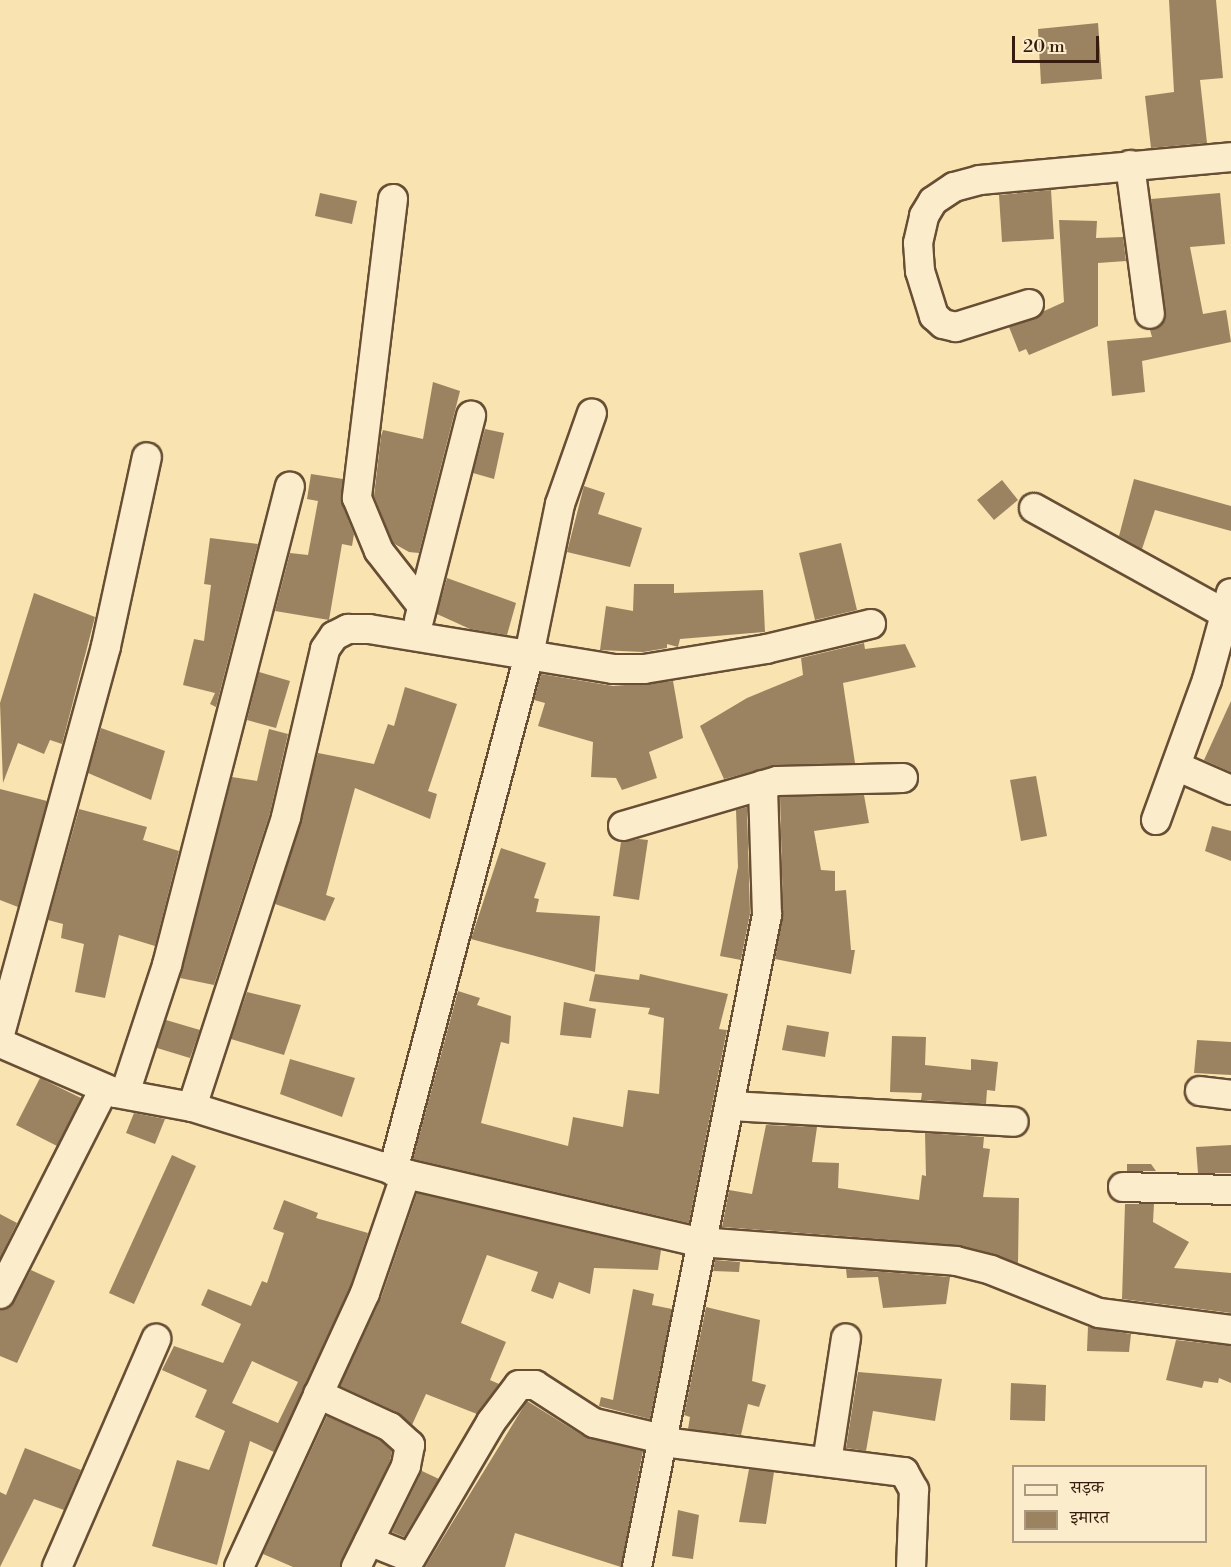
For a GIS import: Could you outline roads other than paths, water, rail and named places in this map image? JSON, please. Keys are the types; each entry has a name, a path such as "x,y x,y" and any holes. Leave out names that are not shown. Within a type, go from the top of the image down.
{"street":[{"path":"1029,304 956,327 934,316 920,271 918,243 924,216 933,201 954,187 980,180 1231,157"},
{"path":"1131,165 1150,314"},
{"path":"393,199 357,498 379,551 422,606"},
{"path":"239,1567 365,1293 400,1172 529,655 560,504 592,413"},
{"path":"415,636 471,416"},
{"path":"0,1034 106,646 147,457"},
{"path":"0,1294 114,1091 169,956 290,487"},
{"path":"1034,508 1229,608 1207,680 1156,820"},
{"path":"192,1107 286,817 325,649 334,636 348,629 415,636 529,655 644,669 766,649 871,624"},
{"path":"1176,766 1231,790"},
{"path":"622,826 763,785 794,779 903,778"},
{"path":"638,1567 699,1242 730,1106 767,915 763,785"},
{"path":"0,1043 114,1091 192,1107 400,1172 699,1242 929,1257 1019,1281 1070,1303 1134,1321 1231,1330"},
{"path":"1200,1091 1231,1095"},
{"path":"730,1106 1014,1122"},
{"path":"1123,1187 1231,1190"},
{"path":"827,1462 846,1338"},
{"path":"57,1567 156,1339"},
{"path":"369,1541 411,1558 491,1422 519,1385 535,1386 594,1423 663,1441 904,1472 912,1480 911,1567"},
{"path":"318,1394 390,1427 410,1444 406,1466 356,1567"}]}
